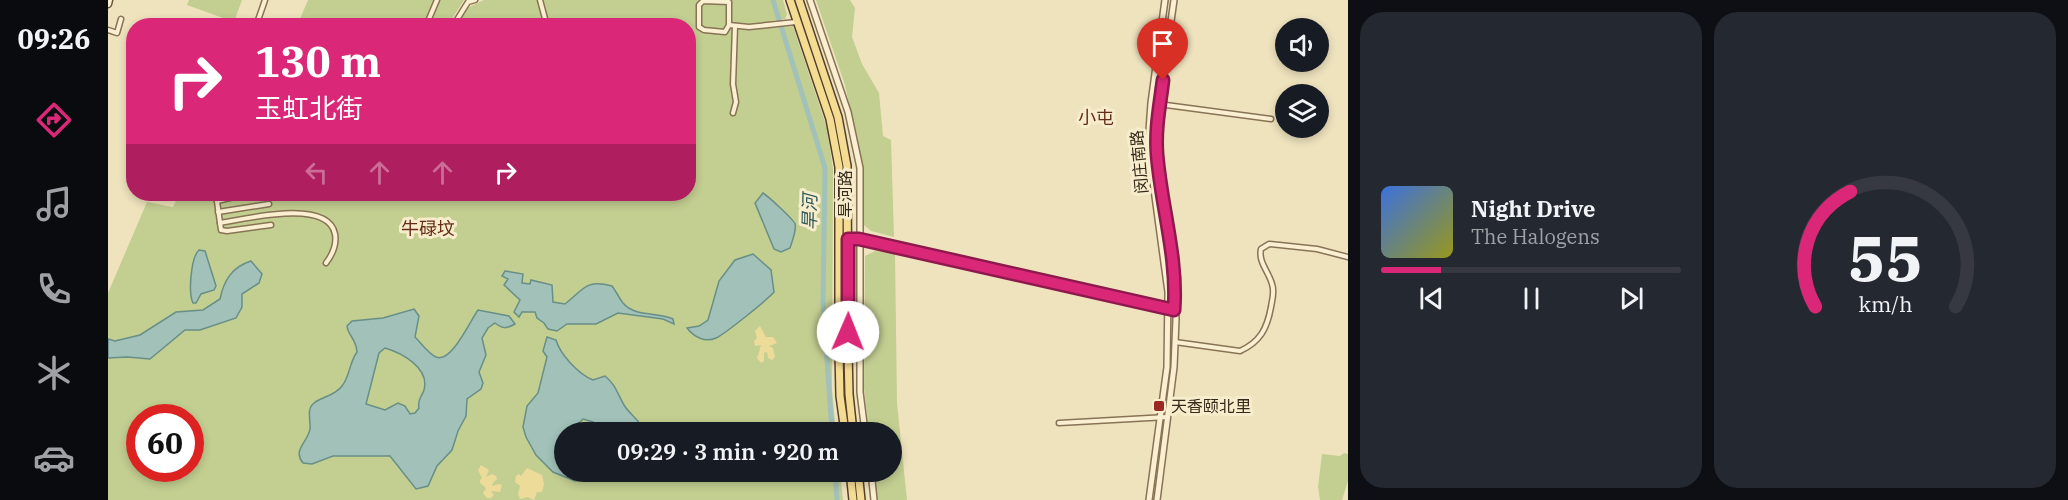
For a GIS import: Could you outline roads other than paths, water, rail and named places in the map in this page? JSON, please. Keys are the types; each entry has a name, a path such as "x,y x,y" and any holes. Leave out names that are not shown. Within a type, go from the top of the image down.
{"main road":[{"name":"旱河路","path":"790,0 794,22 830,119 844,179 839,240 840,396 844,422"},
{"name":"旱河路","path":"799,0 838,117 844,142 848,239 848,362 852,422"},
{"path":"851,482 853,500"},
{"path":"859,482 861,500"}],"street":[{"path":"259,18 265,0"},
{"path":"430,18 438,0"},
{"path":"458,18 468,2 475,0"},
{"path":"540,0 545,18"},
{"name":"旱河路","path":"810,0 855,139 860,168 860,392 864,422"},
{"name":"闵庄南路","path":"1157,500 1175,342 1148,152 1151,104 1165,0"},
{"name":"闵庄南路","path":"1149,500 1167,367 1174,266 1157,155 1156,128 1174,0"},
{"path":"703,1 729,2 729,26 725,32 704,30 699,27 699,5 703,1"},
{"path":"110,31 118,31 121,19"},
{"path":"729,26 794,22"},
{"path":"733,113 736,102 733,84 735,26"},
{"path":"1151,104 1271,119"},
{"path":"217,201 221,230 271,225"},
{"path":"218,212 269,204"},
{"path":"220,223 297,213 323,217 330,222 336,242 332,255 326,263"},
{"path":"839,240 859,239 1171,310"},
{"path":"1175,342 1239,351 1256,340 1268,324 1273,295 1272,281 1260,259 1261,249 1264,246 1317,249 1348,257"},
{"path":"1059,423 1167,417"},
{"path":"872,482 874,500"}],"water":[{"path":"763,193 795,224 790,248 781,252 774,249 755,203"},
{"path":"199,250 205,251 216,286 214,290 201,294 196,303 193,303 191,275"},
{"path":"753,254 771,270 774,292 716,338 704,339 693,334 687,328 699,326 708,320 719,281 735,260"},
{"path":"251,261 262,274 259,283 242,294 242,307 236,318 200,330 185,330 150,359 108,358 108,339 115,341 140,335 176,312 203,310 220,299 230,275"},
{"path":"505,271 523,274 522,283 530,284 531,280 552,285 553,302 565,304 581,290 591,285 612,286 628,308 640,313 673,319 674,324 663,319 618,313 596,324 567,324 557,331 548,329 537,318 535,312 522,312 519,317 514,312 520,300 504,285 508,279 502,276"},
{"path":"414,309 419,316 415,337 436,357 448,354 454,348 478,310 509,316 515,324 505,328 495,323 488,328 482,338 486,355 479,372 483,383 481,389 467,399 466,416 452,450 437,466 428,486 416,489 390,456 333,456 312,464 303,463 299,454 309,434 309,412 312,406 342,386 357,352 347,326 352,321 383,318","holes":["385,348 413,363 423,375 424,390 419,400 419,408 415,413 410,414 405,406 398,403 385,410 366,404 379,353"]},
{"path":"547,337 556,340 566,357 581,373 593,380 605,376 614,386 626,409 638,422 593,422 583,419 580,422 554,422 554,472 536,455 523,427 527,406 538,393 547,357 543,351"}],"waterway":[{"name":"旱河","path":"773,0 825,168 823,302 831,422"},
{"name":"旱河","path":"836,482 837,500"}],"place":[{"name":"天香颐北里","path":"1159,406"}],"district":[{"name":"小屯","path":"1096,118"},
{"name":"牛碌坟","path":"428,229"}]}
